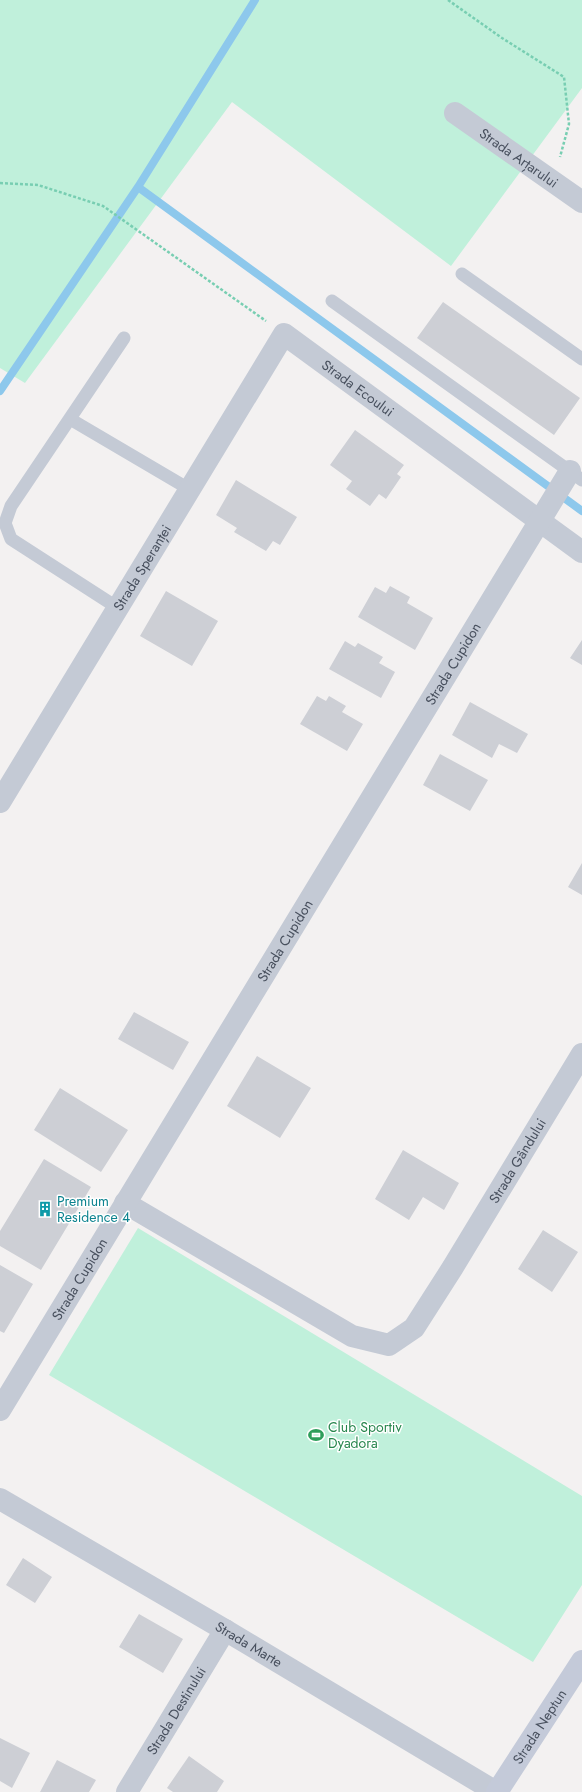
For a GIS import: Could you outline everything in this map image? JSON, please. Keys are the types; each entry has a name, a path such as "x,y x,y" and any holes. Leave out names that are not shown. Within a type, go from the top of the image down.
{"street":[{"name":"Strada Arțarului","path":"455,113 582,202"},
{"name":"Strada Speranței","path":"0,802 284,334"},
{"name":"Strada Ecoului","path":"284,334 542,515 582,552"},
{"name":"Strada Cupidon","path":"0,1410 542,515 571,479"},
{"name":"Strada Gândului","path":"125,1203 352,1336 389,1345 414,1328 454,1267 582,1054"},
{"name":"Strada Marte","path":"0,1499 225,1630 497,1792"},
{"name":"Strada Destinului","path":"127,1792 225,1630"},
{"name":"Strada Neptun","path":"497,1792 582,1661"}],"lane":[{"path":"462,274 582,359"},
{"path":"332,301 571,479"},
{"path":"118,608 10,539 5,523 11,506 124,338"},
{"path":"70,418 189,489"}],"path":[{"path":"448,0 502,38 564,77 569,124 554,182"},
{"path":"0,183 38,185 103,206 284,334"}],"green space":[{"path":"0,0 582,0 582,88 451,266 232,102 25,383 0,368"},
{"name":"Club Sportiv Dyadora","path":"138,1228 582,1496 582,1585 533,1662 49,1375"}],"building":[{"path":"443,302 580,398 554,435 417,338"},
{"path":"355,430 404,465 397,474 401,477 386,499 379,494 370,506 346,489 352,481 330,465"},
{"path":"236,480 297,517 280,545 273,541 266,551 234,532 237,528 216,515"},
{"path":"390,586 410,597 407,603 433,618 415,650 358,617 375,587 386,593"},
{"path":"166,591 218,621 192,666 140,636"},
{"path":"582,640 582,665 570,658"},
{"path":"345,641 355,647 358,643 383,657 379,663 395,672 381,698 329,669"},
{"path":"317,696 326,701 329,696 346,706 342,712 363,724 347,751 300,724"},
{"path":"470,702 528,734 517,753 499,744 492,758 452,735"},
{"path":"440,754 488,780 470,811 423,785"},
{"path":"582,863 582,895 568,887"},
{"path":"134,1012 189,1042 173,1070 118,1039"},
{"path":"257,1056 311,1088 280,1138 227,1106"},
{"path":"60,1088 128,1130 101,1172 34,1130"},
{"path":"403,1150 459,1183 444,1210 423,1197 409,1220 375,1199"},
{"name":"Premium Residence 4","path":"44,1159 91,1187 41,1270 0,1246 0,1231"},
{"path":"543,1230 578,1252 552,1292 518,1269"},
{"path":"0,1265 33,1284 4,1333 0,1331"},
{"path":"23,1558 52,1577 35,1603 6,1585"},
{"path":"139,1614 183,1639 163,1673 119,1647"},
{"path":"0,1738 30,1753 12,1788 0,1781"},
{"path":"189,1756 224,1781 217,1792 173,1792 167,1788"},
{"path":"57,1760 96,1780 89,1792 40,1792"}],"waterway":[{"path":"0,391 138,187 255,0"},
{"path":"138,187 582,511"}],"place":[{"name":"Premium Residence 4","path":"45,1209"},
{"name":"Club Sportiv Dyadora","path":"316,1435"}]}
